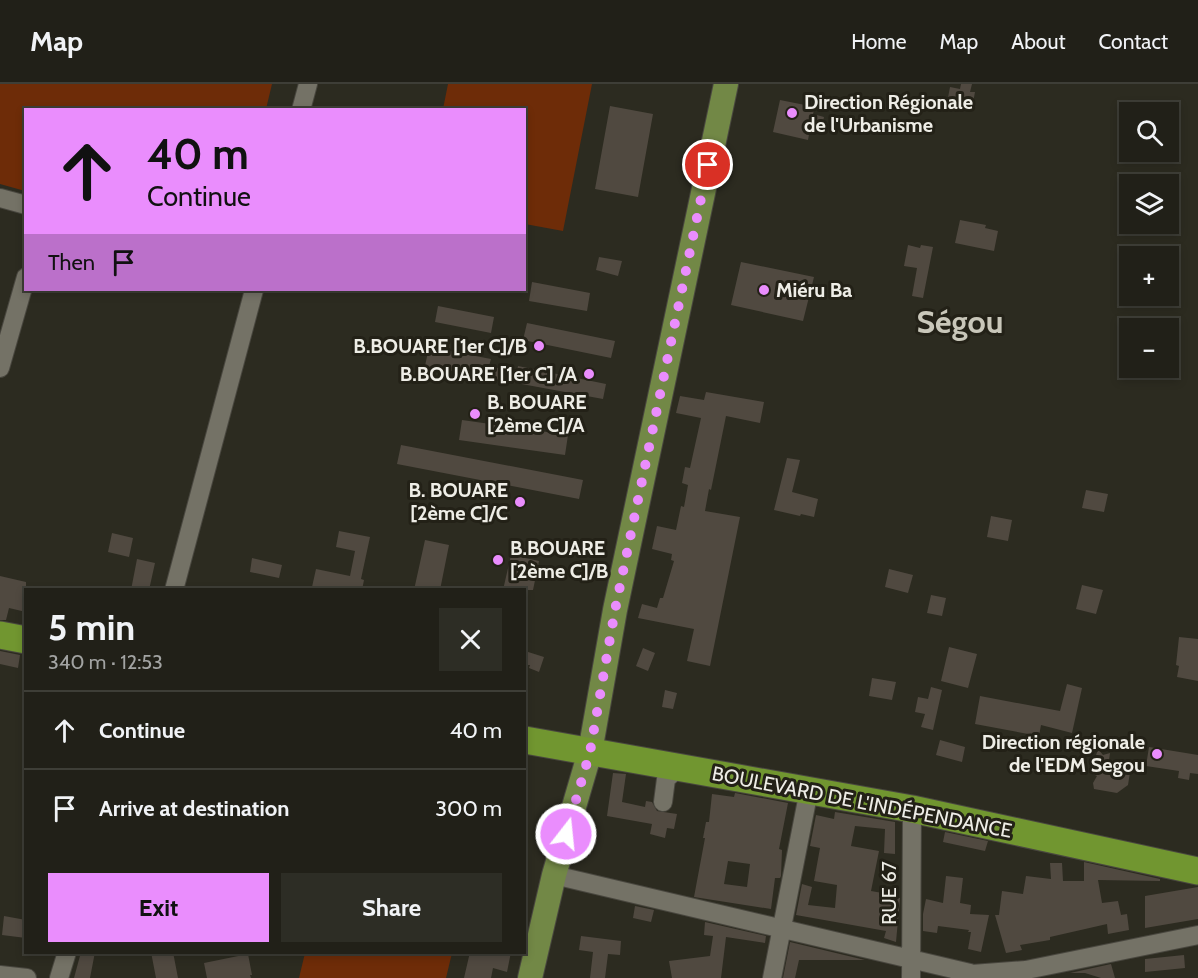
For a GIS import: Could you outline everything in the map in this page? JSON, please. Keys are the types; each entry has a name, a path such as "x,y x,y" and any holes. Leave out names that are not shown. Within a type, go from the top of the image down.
{"highway":[{"path":"0,635 24,640"},
{"name":"BOULEVARD DE L'INDÉPENDANCE","path":"526,740 912,809 1198,871"}],"main road":[{"path":"530,978 555,875 590,752 615,610 726,84"}],"street":[{"path":"302,108 308,84"},
{"path":"0,198 24,204"},
{"path":"0,368 24,284"},
{"path":"175,588 254,291"},
{"path":"663,802 666,779 678,768"},
{"path":"772,978 809,790"},
{"name":"RUE 67","path":"911,978 912,809"},
{"path":"555,875 970,973"},
{"path":"939,978 970,973 1026,970 1198,935"},
{"path":"59,978 66,954"},
{"path":"1026,970 1056,978"},
{"path":"0,975 27,978"}],"shaded area":[{"path":"0,84 272,84 266,108 24,108 24,191 0,184"},
{"path":"448,84 592,84 563,231 526,224 526,108 443,108"},
{"path":"305,954 452,954 446,978 299,978"}],"building":[{"path":"961,84 972,84 970,92 975,92 972,108 947,103 950,87 960,89"},
{"path":"780,100 815,107 813,114 824,117 821,131 810,129 808,140 773,132"},
{"path":"610,106 653,114 638,197 595,189"},
{"path":"960,220 986,225 985,228 998,231 994,251 955,243"},
{"path":"908,245 920,248 921,245 933,247 923,298 912,296 917,268 904,266"},
{"path":"599,257 622,261 618,276 596,270"},
{"path":"741,262 814,277 803,321 731,305"},
{"path":"532,282 590,293 587,311 529,301"},
{"path":"438,306 494,317 491,333 435,322"},
{"path":"527,323 615,341 611,358 523,340"},
{"path":"429,347 491,359 489,366 517,372 518,366 606,384 603,399 425,366"},
{"path":"706,392 764,402 760,423 726,416 711,490 709,489 705,511 740,517 710,666 687,661 694,629 638,618 642,604 657,608 660,598 663,598 674,561 671,560 672,554 652,549 657,526 676,530 681,506 684,507 688,485 682,483 685,467 690,468 701,418 676,413 680,396 704,400"},
{"path":"462,420 568,435 565,455 459,440"},
{"path":"401,445 583,480 579,499 397,464"},
{"path":"787,458 800,460 792,492 818,499 814,517 774,510"},
{"path":"1086,490 1108,494 1104,512 1082,508"},
{"path":"991,516 1012,520 1008,541 987,537"},
{"path":"339,531 370,537 361,579 364,580 362,588 312,587 316,569 350,576 355,551 336,547"},
{"path":"112,533 133,538 129,557 108,552"},
{"path":"425,540 449,545 440,588 414,588"},
{"path":"511,555 539,561 533,590 503,588"},
{"path":"252,558 282,565 279,578 250,572"},
{"path":"137,559 155,563 149,588 131,588"},
{"path":"889,569 913,575 908,593 885,587"},
{"path":"0,576 26,582 24,612 9,608 6,620 0,620"},
{"path":"1082,585 1103,590 1096,614 1076,609"},
{"path":"931,595 946,598 942,616 927,613"},
{"path":"1179,637 1198,639 1198,681 1177,677"},
{"path":"949,647 977,654 968,688 941,681"},
{"path":"643,648 655,653 648,671 636,666"},
{"path":"0,651 20,655 18,668 0,664"},
{"path":"526,651 544,657 539,672 529,668 530,665 526,665"},
{"path":"872,678 896,682 892,700 869,696"},
{"path":"1067,684 1082,688 1072,733 1041,725 1039,736 975,724 980,696 1060,711"},
{"path":"931,687 942,690 933,730 921,727 925,714 915,712 918,697 928,699"},
{"path":"665,690 677,693 673,709 662,707"},
{"path":"940,740 965,747 962,762 936,755"},
{"path":"1149,747 1198,755 1198,774 1190,773 1189,780 1178,778 1179,771 1146,766"},
{"path":"1098,749 1103,755 1110,753 1109,760 1114,763 1131,766 1128,785 1117,793 1094,789 1093,783 1097,776 1093,774 1094,770 1089,768 1094,762"},
{"path":"613,773 626,774 622,802 645,807 646,801 652,802 657,811 677,814 674,829 667,828 665,838 650,834 652,824 607,816"},
{"path":"735,793 788,803 779,849 782,850 781,876 775,878 771,909 694,897 706,822 709,822 712,794 734,797","holes":["728,861 750,864 747,887 724,884"]},
{"path":"835,812 895,822 895,854 884,853 885,829 855,826 851,846 879,851 871,891 900,898 896,942 884,938 886,931 796,915 802,884 812,887 808,905 835,908 837,885 814,881 820,848 810,846 816,815 834,819"},
{"path":"945,832 988,841 985,851 943,842"},
{"path":"1084,862 1160,879 1160,881 1098,880 1102,903 1118,901 1121,915 1127,914 1129,930 1108,934 1107,924 1050,937 1050,940 1020,945 1022,950 1006,953 995,915 999,915 1002,891 1023,894 1026,876 1051,879 1050,863 1062,863 1063,881 1084,881"},
{"path":"946,876 963,878 960,903 971,905 970,914 989,915 981,952 968,949 971,932 968,932 969,930 938,926 937,933 923,931 926,899 943,903"},
{"path":"1198,887 1198,919 1145,928 1145,896"},
{"path":"635,906 654,910 651,922 633,918"},
{"path":"4,916 24,920 24,938 2,935"},
{"path":"705,922 766,936 765,943 726,937 721,978 672,978 669,961 710,956 713,936 704,935"},
{"path":"581,936 621,941 620,955 608,954 605,978 590,978 593,952 579,950"},
{"path":"790,942 865,960 799,960 795,978 783,978"},
{"path":"80,954 95,954 90,978 74,978"},
{"path":"151,954 173,954 178,978 156,978"},
{"path":"248,954 251,978 207,978 204,963"},
{"path":"470,954 511,954 507,972 493,968 491,978 464,978"},
{"path":"1184,955 1185,968 1145,972 1145,959"},
{"path":"1111,964 1115,978 1070,973"}],"place":[{"name":"Direction Régionale de l'Urbanisme","path":"792,113"},
{"name":"Miéru Ba","path":"764,290"},
{"name":"B.BOUARE [1er C]/B","path":"539,346"},
{"name":"B.BOUARE [1er C] /A","path":"589,374"},
{"name":"B. BOUARE [2ème C]/A","path":"475,414"},
{"name":"B. BOUARE [2ème C]/C","path":"520,502"},
{"name":"B.BOUARE [2ème C]/B","path":"498,560"},
{"name":"Direction régionale de l'EDM Segou","path":"1157,754"}],"district":[{"name":"Ségou","path":"960,321"}],"route":[{"path":"566,834 590,752 615,610 708,165"}]}
